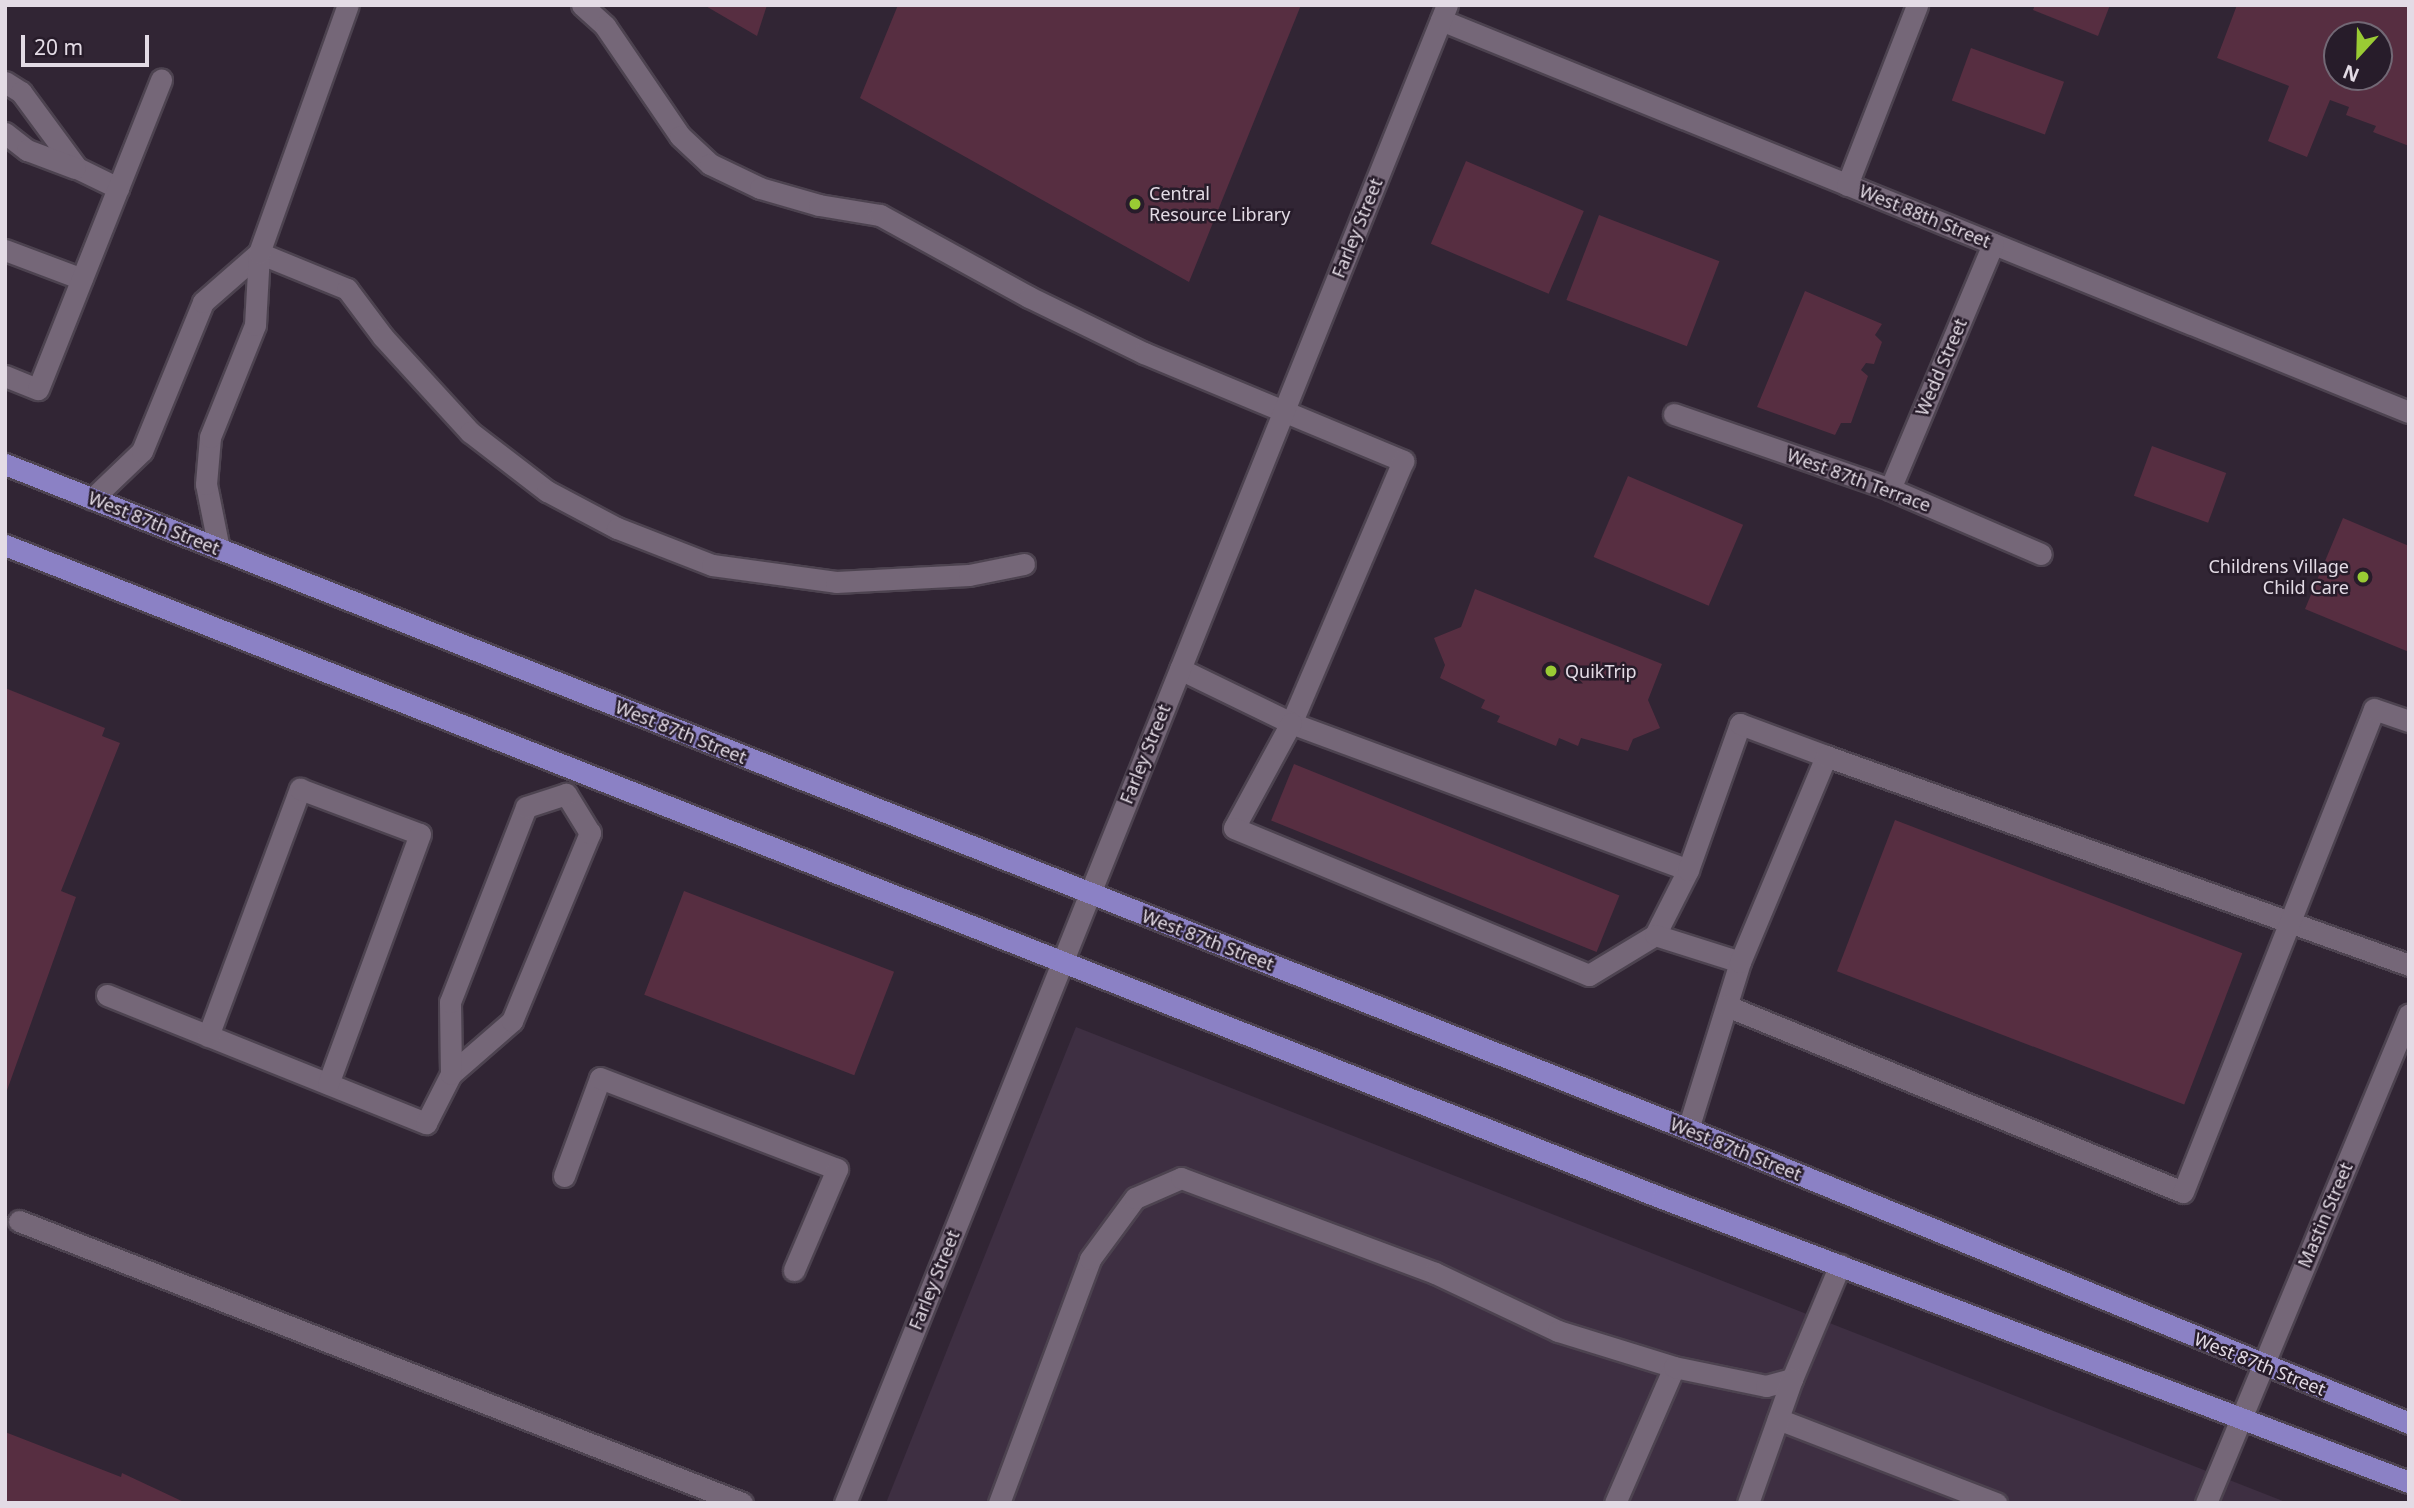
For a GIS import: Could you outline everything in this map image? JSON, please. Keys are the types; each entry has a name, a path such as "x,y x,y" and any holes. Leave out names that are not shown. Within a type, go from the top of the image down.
{"main road":[{"name":"West 87th Street","path":"5,464 1688,1129 2409,1423"},
{"path":"5,545 1840,1265 2242,1416 2409,1482"}],"street":[{"path":"219,549 206,484 210,437 256,325 259,253 348,5"},
{"path":"582,5 605,26 680,136 710,164 760,188 819,205 880,215 1029,297 1143,353 1403,461 1291,723 1234,828 1589,975 1655,935 1688,870 1740,724 2409,965"},
{"path":"1847,185 1917,5"},
{"name":"Farley Street","path":"845,1503 1444,13"},
{"name":"West 88th Street","path":"1444,13 1847,185 2409,412"},
{"path":"5,376 38,389 161,80"},
{"path":"5,82 22,92 77,168"},
{"path":"5,133 27,150 77,168 118,188"},
{"name":"Wedd Street","path":"1890,489 1993,244"},
{"path":"5,250 82,279"},
{"path":"92,499 142,451 203,302 259,253"},
{"path":"259,253 347,289 383,337 470,432 547,491 617,528 712,565 836,582 969,575 1024,564"},
{"name":"West 87th Terrace","path":"1674,414 1890,489 2041,554"},
{"path":"1180,669 1291,723 1688,870"},
{"path":"1727,1006 2183,1192 2374,709 2409,721"},
{"path":"1688,1129 1740,962 1826,757"},
{"path":"566,794 576,768"},
{"path":"208,1036 300,789 420,834 328,1084"},
{"path":"451,1074 450,1002 526,807 566,794"},
{"path":"107,995 426,1123 451,1074 512,1021 528,984 590,833 566,794"},
{"path":"1655,935 1740,962"},
{"name":"Mastin Street","path":"2206,1503 2408,1017"},
{"path":"564,1176 600,1078 837,1169 794,1270"},
{"path":"999,1503 1090,1259 1135,1198 1181,1178 1435,1273 1558,1331 1674,1367 1766,1386 1792,1379"},
{"path":"19,1221 705,1496 742,1503"},
{"path":"1748,1503 1792,1379 1840,1265"},
{"path":"1615,1503 1674,1367"},
{"path":"1778,1419 1996,1503"}],"shaded area":[{"path":"1076,1027 2288,1503 886,1503"}],"building":[{"path":"704,5 767,5 757,36"},
{"name":"Central Resource Library","path":"898,5 1301,5 1189,282 860,98"},
{"path":"2035,5 2110,5 2098,36 2033,10"},
{"path":"2237,5 2409,5 2409,146 2373,132 2376,126 2346,115 2349,107 2330,100 2307,157 2268,141 2289,86 2217,58"},
{"path":"1971,48 2064,82 2045,134 1952,101"},
{"path":"1466,161 1584,211 1549,294 1431,244"},
{"path":"1599,215 1719,261 1687,346 1566,300"},
{"path":"1805,291 1882,324 1875,335 1882,342 1874,364 1866,363 1861,370 1868,376 1851,423 1841,423 1835,435 1757,407"},
{"path":"2152,446 2226,473 2208,523 2134,496"},
{"path":"1628,476 1743,525 1709,606 1594,557"},
{"name":"Childrens Village Child Care","path":"2343,518 2409,546 2409,652 2305,609"},
{"name":"QuikTrip","path":"1475,589 1662,664 1648,700 1660,728 1633,739 1628,751 1581,738 1578,746 1559,738 1556,746 1497,722 1500,716 1481,708 1485,700 1440,678 1445,665 1434,638 1461,627"},
{"path":"5,688 105,728 102,736 120,743 61,891 76,897 5,1096"},
{"path":"1294,764 1619,895 1597,952 1271,821"},
{"path":"1895,820 2242,953 2184,1105 1837,971"},
{"path":"684,891 894,972 854,1075 644,995"},
{"path":"5,1432 121,1477 122,1473 186,1503 5,1503"}],"place":[{"name":"Central Resource Library","path":"1135,204"},
{"name":"Childrens Village Child Care","path":"2363,577"},
{"name":"QuikTrip","path":"1551,671"}]}
